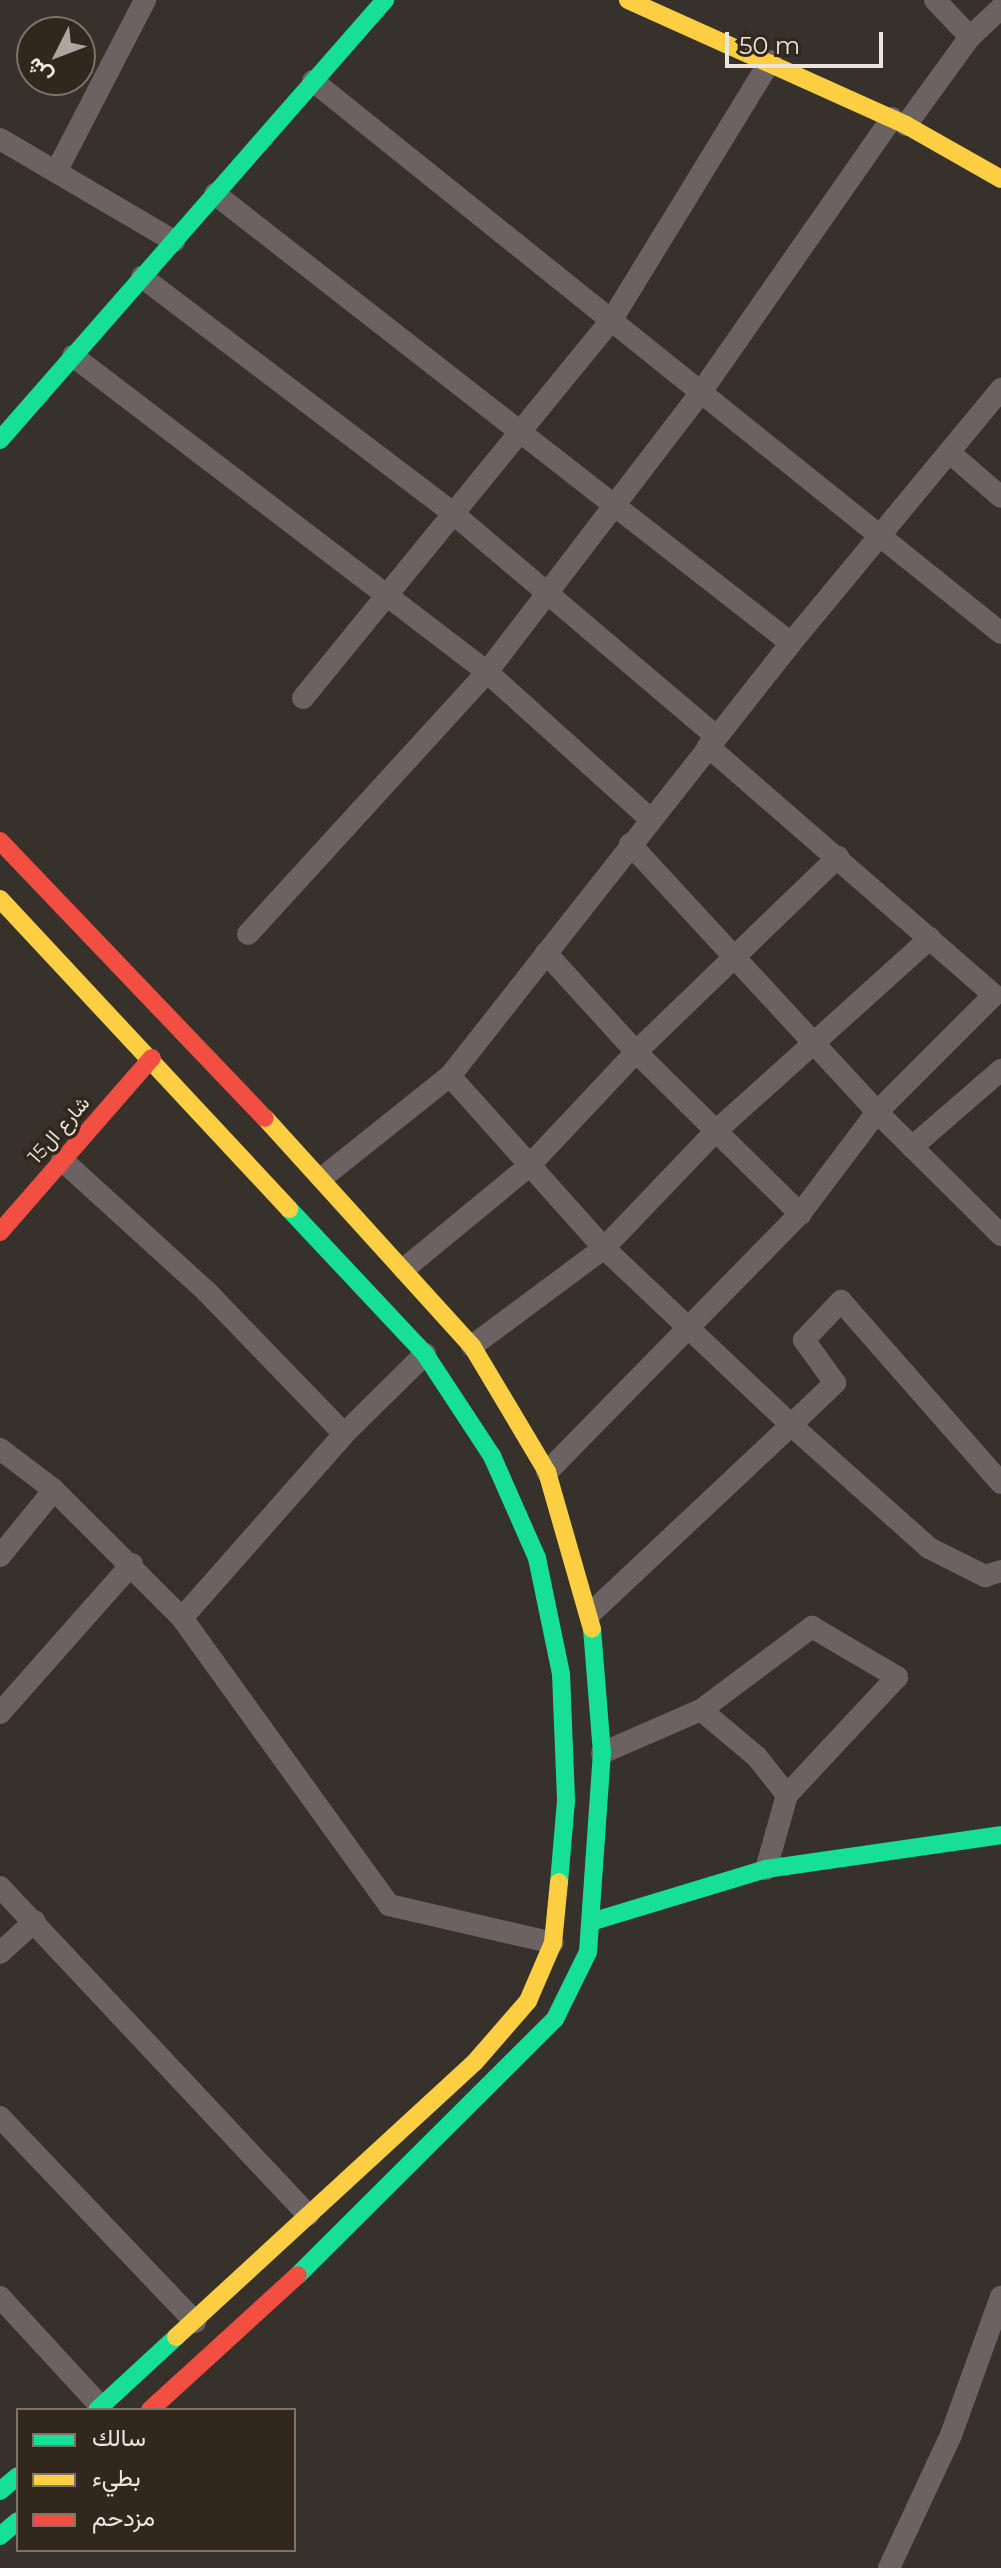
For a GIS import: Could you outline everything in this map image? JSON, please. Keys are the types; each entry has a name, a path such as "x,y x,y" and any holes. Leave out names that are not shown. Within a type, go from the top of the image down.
{"main road":[{"path":"0,440 385,0"},
{"path":"628,0 899,121 1001,179"},
{"path":"0,841 322,1178 472,1346 547,1472 591,1613 602,1753 594,1921 588,1952 555,2019 333,2243 152,2408"},
{"path":"1,903 152,1058 425,1354 492,1456 537,1558 561,1674 566,1785 553,1943 528,2001 484,2052 99,2408"},
{"name":"شارع ال15","path":"0,1232 152,1058"},
{"path":"594,1921 766,1869 1001,1835"},
{"path":"0,2536 16,2523"}],"street":[{"path":"56,172 145,0"},
{"path":"935,0 970,37"},
{"path":"248,934 487,672 618,505 899,121 970,37 1001,8"},
{"path":"303,698 390,596 614,316 770,61"},
{"path":"313,81 614,316 701,392 1001,633"},
{"path":"0,139 174,241"},
{"path":"215,194 524,430 791,643"},
{"path":"142,277 455,515 549,593 994,995 877,1112 800,1214 685,1327 547,1472"},
{"path":"73,356 487,672 650,819"},
{"path":"322,1178 450,1076 712,741 791,643 882,540 1001,389"},
{"path":"950,453 1001,497"},
{"path":"630,844 877,1112 1001,1235"},
{"path":"404,1269 530,1165 733,955 838,857"},
{"path":"472,1346 604,1248 716,1131 930,938"},
{"path":"546,953 636,1052 800,1214"},
{"path":"912,1147 1001,1070"},
{"path":"450,1076 604,1248 791,1425 929,1548 985,1576 1001,1571"},
{"path":"62,1160 207,1292 344,1434"},
{"path":"591,1613 835,1383 804,1340 841,1301 1001,1483"},
{"path":"182,1618 344,1434 425,1354"},
{"path":"0,1449 54,1490 132,1564 182,1618 389,1905 553,1943"},
{"path":"0,1556 54,1490"},
{"path":"0,1713 132,1564"},
{"path":"602,1753 701,1710 812,1627 897,1677 787,1795 766,1869"},
{"path":"701,1710 757,1757 787,1795"},
{"path":"0,1887 308,2215"},
{"path":"0,1953 35,1921"},
{"path":"0,2117 195,2322"},
{"path":"0,2297 99,2408"},
{"path":"889,2568 951,2435 1001,2297"},
{"path":"0,2459 11,2482"}],"traffic: fast":[{"path":"0,440 385,0"},
{"path":"289,1209 425,1354 492,1456 537,1558 561,1674 566,1801 559,1882"},
{"path":"298,2275 555,2019 588,1952 602,1753 592,1629"},
{"path":"594,1921 766,1869 1001,1835"},
{"path":"99,2408 176,2337"},
{"path":"0,2491 16,2478"},
{"path":"0,2536 16,2523"}],"traffic: slow":[{"path":"628,0 906,125 1001,179"},
{"path":"0,899 289,1209"},
{"path":"265,1118 472,1346 547,1472 592,1629"},
{"path":"176,2337 475,2062 528,2001 553,1943 559,1882"}],"traffic: jam":[{"path":"0,841 265,1118"},
{"path":"0,1232 152,1058"},
{"path":"152,2408 298,2275"}]}
